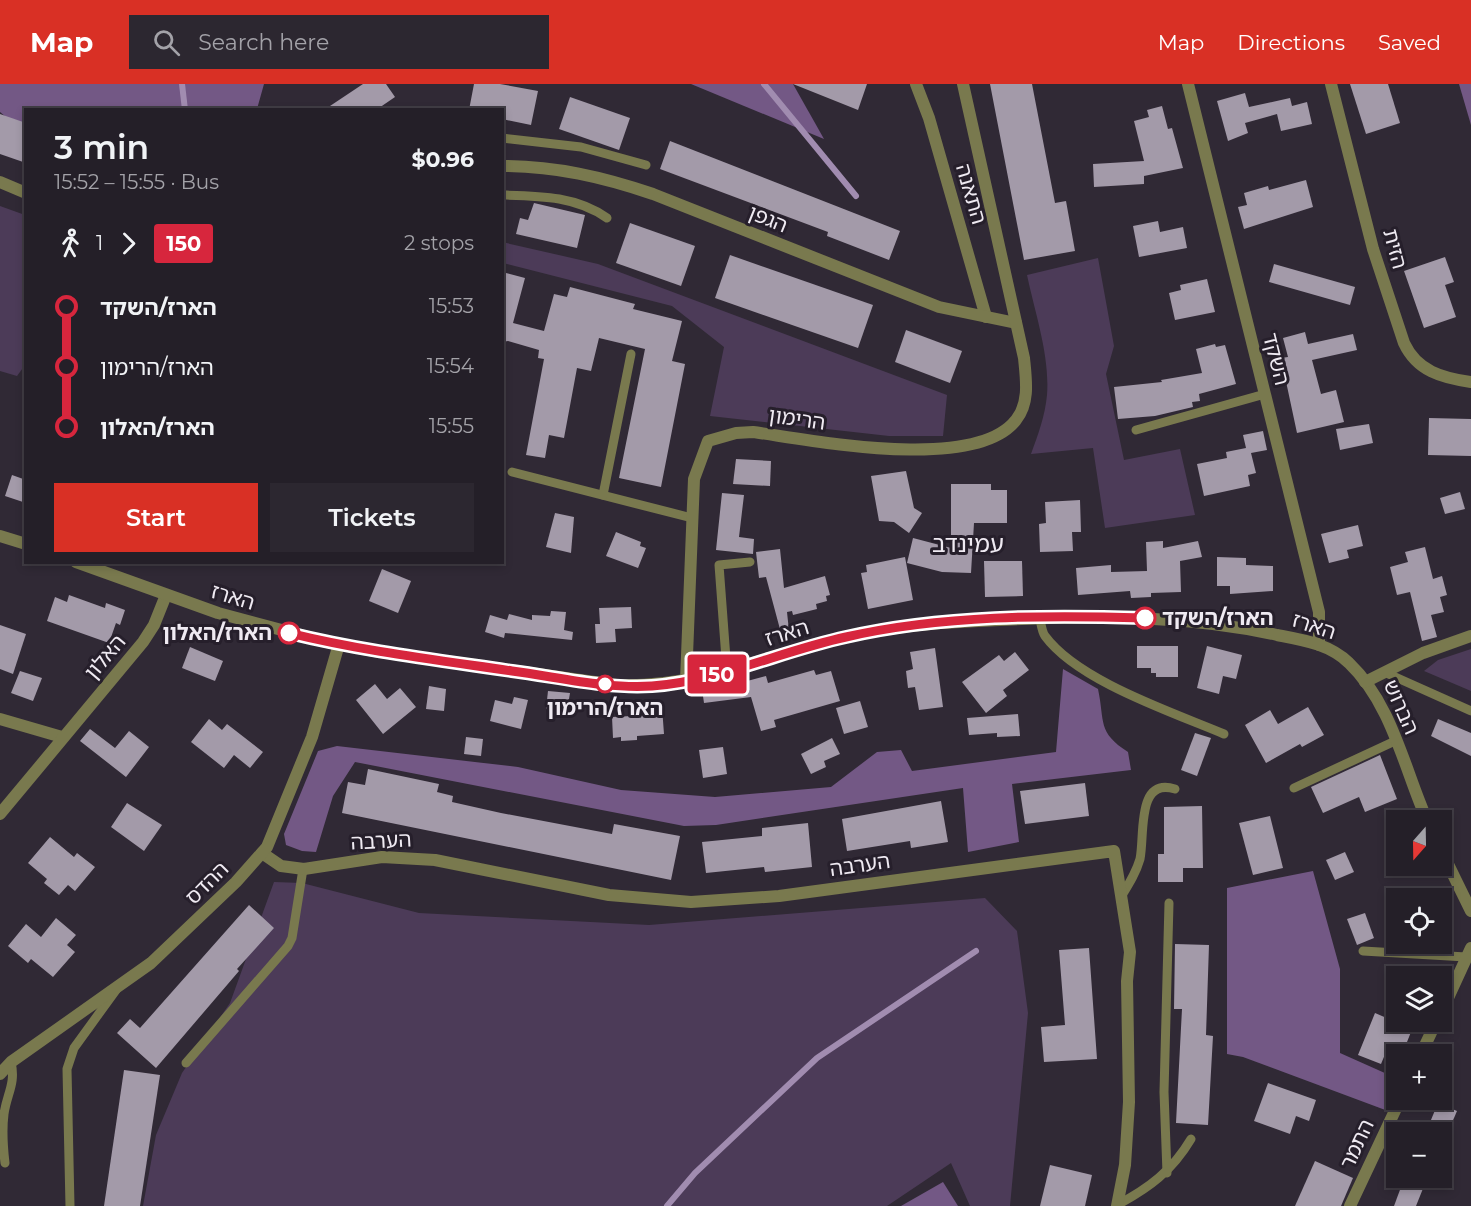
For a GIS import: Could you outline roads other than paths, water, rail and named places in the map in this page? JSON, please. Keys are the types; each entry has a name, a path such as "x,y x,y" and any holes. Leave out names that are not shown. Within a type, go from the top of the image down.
{"street":[{"name":"התאנה","path":"916,84 929,117 986,317"},
{"path":"963,84 1016,323"},
{"name":"השקד","path":"1188,84 1319,612 1319,645"},
{"name":"הזית","path":"1331,84 1373,249 1409,354 1421,366 1442,376 1471,382"},
{"name":"הגפן","path":"504,166 566,171 606,178 939,307 1016,323"},
{"path":"0,182 24,192"},
{"name":"הרימון","path":"686,681 696,466 708,441 719,436 753,432 860,447 922,449 983,442 1002,433 1016,420 1025,402 1024,358 1016,323"},
{"path":"0,536 24,543"},
{"name":"הארז","path":"88,565 166,595 245,621 339,644 616,685 651,686 686,681 727,672 817,644 874,631 947,623 1132,617 1246,628 1319,645 1342,657 1365,682"},
{"name":"האלון","path":"0,814 143,642 154,625 166,595"},
{"name":"הברוש","path":"1423,810 1385,713 1365,682 1423,653 1471,636"},
{"name":"ההדס","path":"0,1074 11,1062 151,963 236,882 267,847 312,737 339,644"},
{"path":"0,719 62,737"},
{"name":"הערבה","path":"261,853 280,866 303,868 369,858 407,857 465,864 619,896 712,902 779,896 1114,851 1130,952 1127,981 1129,1102 1125,1165 1117,1205"},
{"path":"1452,872 1471,911"},
{"path":"1452,990 1469,953"},
{"name":"התמר","path":"1350,1206 1395,1110"}],"lane":[{"path":"504,138 581,147 646,165"},
{"path":"504,195 549,197 572,201 590,207 607,218"},
{"path":"603,495 631,354"},
{"path":"1136,430 1265,394"},
{"path":"512,472 692,518"},
{"path":"727,672 719,565 750,562"},
{"path":"1040,619 1044,635 1081,669 1110,686 1224,734"},
{"path":"1384,672 1471,711"},
{"path":"1294,788 1395,741"},
{"path":"1121,897 1139,860 1145,805 1149,796 1154,789 1163,785 1175,789"},
{"path":"186,1063 288,946 292,938 303,868"},
{"path":"1167,1173 1164,1092 1169,903"},
{"path":"1363,951 1469,953"},
{"path":"70,1206 67,1069 74,1048 108,1005 118,987"},
{"path":"4,1163 3,1121 15,1077 11,1062"},
{"path":"1117,1205 1145,1190 1167,1173 1178,1161 1191,1139"}],"waterway":[{"path":"182,84 185,108"},
{"path":"764,84 856,196"},
{"path":"667,1206 695,1173 817,1058 976,951"}],"place":[{"name":"הארז/השקד","path":"1145,618"},
{"name":"הארז/האלון","path":"289,633"},
{"name":"הארז/הרימון","path":"605,684"}],"district":[{"name":"עמינדב","path":"968,544"}]}
